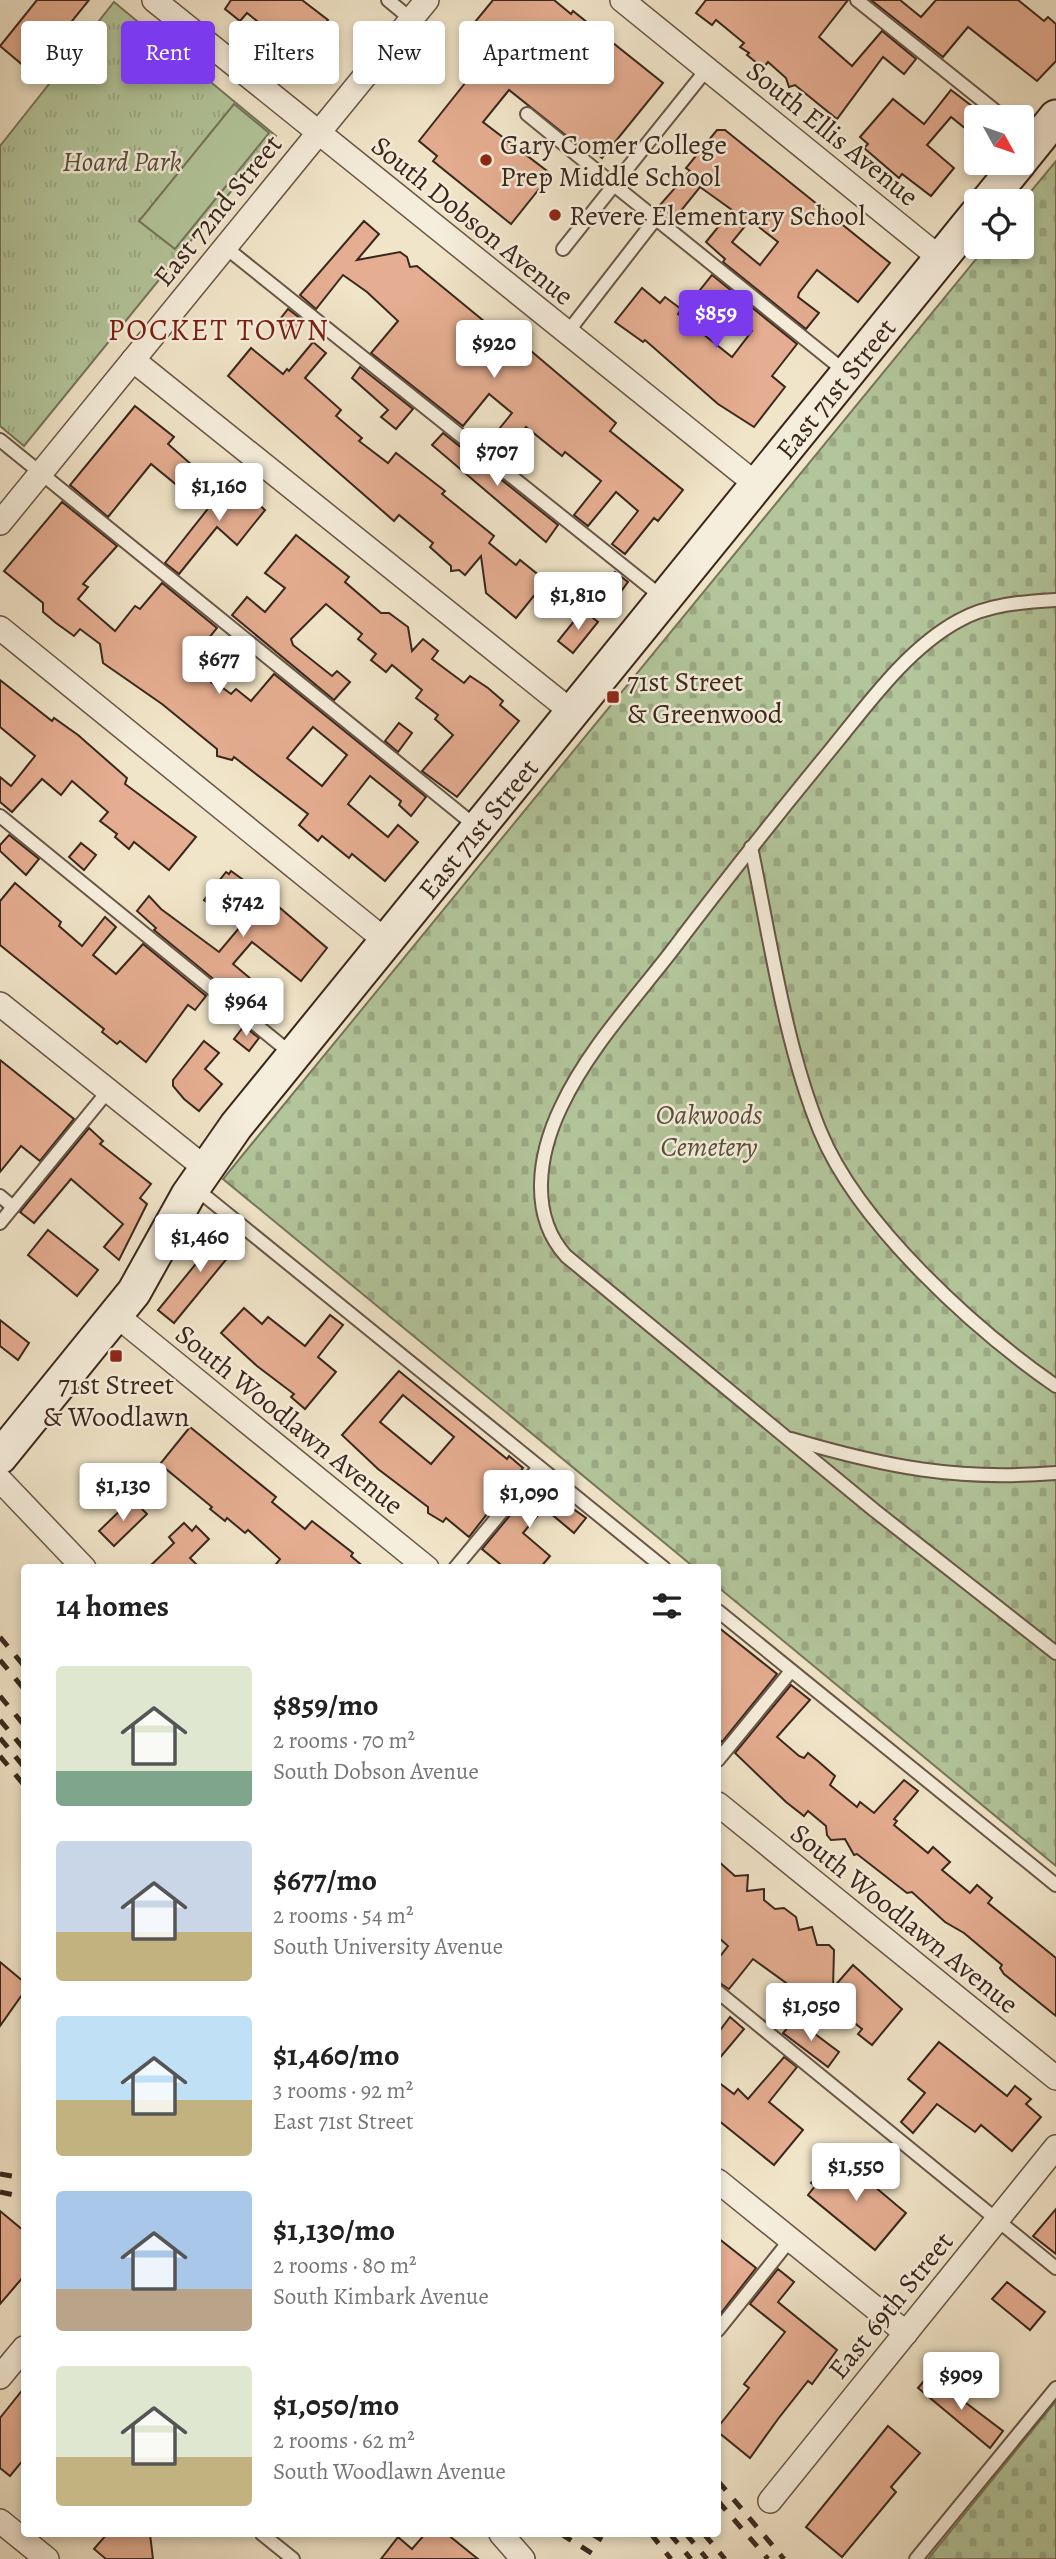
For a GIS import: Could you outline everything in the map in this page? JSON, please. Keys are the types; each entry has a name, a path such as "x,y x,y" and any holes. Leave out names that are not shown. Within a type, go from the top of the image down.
{"main road":[{"path":"1034,140 1056,117"},
{"name":"East 71st Street","path":"0,1457 116,1315 153,1262 199,1178 293,1055 964,230"}],"street":[{"name":"South Dobson Avenue","path":"154,0 757,485"},
{"name":"East 72nd Street","path":"0,523 427,0"},
{"name":"South Ellis Avenue","path":"622,0 941,259"},
{"path":"133,360 572,712"},
{"path":"0,628 386,941"},
{"path":"0,1004 108,1091 199,1178"},
{"name":"South Woodlawn Avenue","path":"116,1315 422,1564"},
{"path":"0,1479 80,1564"},
{"name":"South Woodlawn Avenue","path":"721,1806 1056,2078"},
{"name":"East 69th Street","path":"771,2501 1056,2147"},
{"path":"721,2183 906,2333"},
{"path":"0,2377 21,2352"},
{"path":"0,2521 47,2559"},
{"path":"504,2537 523,2559"}],"lane":[{"path":"388,0 411,19"},
{"path":"857,0 988,105"},
{"path":"563,248 707,69"},
{"path":"527,114 848,373"},
{"path":"567,333 657,217"},
{"path":"225,247 664,599"},
{"path":"0,440 478,828"},
{"path":"1056,600 998,606 958,621 914,655 873,697 751,847 580,1075 561,1107 548,1144 541,1179 544,1224 554,1243 566,1256 786,1437 1056,1653"},
{"path":"0,817 293,1055"},
{"path":"751,847 796,1055 820,1132 836,1164 891,1239 935,1284 1056,1386"},
{"path":"0,1223 108,1091"},
{"path":"199,1178 539,1467 659,1564"},
{"path":"0,1196 13,1207"},
{"path":"786,1437 838,1452 933,1473 976,1477 1056,1473"},
{"path":"459,1564 539,1467"},
{"path":"721,1613 1056,1885"},
{"path":"721,1756 791,1671"},
{"path":"721,1994 1056,2268"},
{"path":"721,2326 790,2240"},
{"path":"916,2559 1056,2388"},
{"path":"266,2537 292,2559"}],"green space":[{"name":"Hoard Park","path":"114,2 137,21 121,21 121,84 213,84 276,136 24,446 0,426 0,146 49,84 107,84 107,21 99,21"},
{"path":"234,104 269,133 175,249 139,221"},
{"name":"Oakwoods Cemetery","path":"1056,161 1056,1866 721,1589 721,1564 690,1564 223,1179 976,259 1034,259 1033,189"},
{"path":"1056,2401 1056,2559 928,2559"}],"building":[{"path":"37,0 89,0 72,21 21,21 21,64 0,46"},
{"path":"231,0 302,0 328,20 257,21 247,13 240,21 225,9"},
{"path":"493,0 554,0 571,14 573,11 586,21 476,21"},
{"path":"706,0 848,0 819,37 852,66 882,31 916,59 904,74 883,57 837,119 795,85 789,87 786,78 768,62 763,68 747,55 749,53 740,47 744,43 716,20 712,25 696,13"},
{"path":"871,0 900,0 921,17 936,0 1018,0 1044,21 1048,17 1056,24 1056,61 1037,81 968,27 943,57"},
{"path":"614,44 663,83 602,158 581,141 578,145 509,90 483,122 551,174 511,224 433,161 437,156 419,141 464,84 614,84"},
{"path":"951,90 971,105 964,105 964,127 951,117 927,145 954,168 931,196 902,174 899,178 864,148 868,144 860,137 893,99 924,124"},
{"path":"717,130 725,130 890,263 858,302 817,270 798,297 819,313 806,329 723,262 725,259 706,242 732,210 700,187 675,218 659,206 690,171 686,168","holes":["750,220 778,242 760,265 732,242"]},
{"path":"364,221 379,234 357,260 400,252 407,257 410,267 417,266 507,340 511,335 531,351 616,423 610,431 683,490 658,521 654,518 625,554 612,544 638,511 616,492 588,526 574,515 601,481 565,452 562,456 526,427 501,457 486,445 512,413 489,394 463,426 371,353 398,321 367,292 343,275 316,309 300,295"},
{"path":"712,275 797,344 772,376 785,387 754,427 718,404 645,340 643,342 615,322 642,288 660,303 665,297 681,309 678,314 732,357 752,331 700,290"},
{"path":"288,309 305,322 293,336 277,323"},
{"path":"313,342 326,353 305,378 341,410 336,416 362,438 359,441 388,463 396,453 445,491 442,494 494,536 489,543 516,565 520,560 546,581 516,618 486,593 481,556 465,575 459,570 451,571 451,566 430,547 433,543 399,515 394,521 228,376 251,348 283,374 287,369 289,371"},
{"path":"360,367 413,409 396,429 381,417 388,410 352,378"},
{"path":"135,406 174,437 168,444 200,472 184,491 151,464 108,517 70,485"},
{"path":"443,433 558,525 546,542 432,445"},
{"path":"213,483 222,490 227,483 236,484 265,510 237,545 217,527 179,574 165,563 214,501"},
{"path":"62,502 117,546 83,584 88,587 78,599 115,631 135,606 140,609 162,583 217,628 188,664 221,690 223,688 231,694 236,689 251,701 274,674 426,797 411,816 399,805 401,801 370,776 348,804 388,837 398,825 418,842 385,881 352,854 349,858 322,836 318,841 299,825 308,814 234,757 232,760 217,756 217,749 162,704 103,663 100,644 80,629 74,636 56,623 43,612 43,603 4,571","holes":["313,727 347,755 322,786 287,758"]},
{"path":"296,535 349,577 345,582 381,613 389,613 408,627 412,651 423,639 438,651 432,659 464,683 470,676 488,688 503,701 500,705 519,721 457,797 422,771 453,735 435,719 438,715 416,698 422,690 392,665 386,672 371,660 376,654 358,639 362,634 326,604 291,639 293,645 332,676 337,671 350,682 334,700 232,615 247,597 265,612 285,588 265,573"},
{"path":"615,572 628,582 616,598 602,588"},
{"path":"583,610 598,622 573,653 558,641"},
{"path":"0,680 52,721 54,718 78,735 127,778 125,784 196,837 169,870 134,842 129,849 115,837 117,834 100,821 108,812 72,781 61,795 42,779 12,812 0,802 0,777 11,786 35,756 0,727"},
{"path":"399,723 412,733 398,752 385,741"},
{"path":"9,835 39,859 26,875 0,851 0,845"},
{"path":"81,843 96,855 84,870 69,857"},
{"path":"231,871 266,896 272,896 273,902 327,948 301,981 252,942 233,964 282,1005 267,1023 254,1012 256,1008 220,979 217,982 154,930 156,928 137,911 149,896 161,909 219,952 240,927 204,900 226,872 229,874"},
{"path":"15,883 61,922 59,926 82,946 105,917 116,927 93,955 116,974 143,944 206,996 195,1010 188,1005 146,1062 120,1041 117,1044 102,1032 104,1029 0,945 0,901"},
{"path":"244,1026 259,1038 249,1051 234,1039"},
{"path":"204,1041 219,1053 205,1069 222,1084 199,1111 173,1086 173,1080"},
{"path":"0,1060 74,1119 40,1161 21,1146 0,1172"},
{"path":"89,1128 103,1141 100,1144 151,1184 140,1198 147,1204 119,1260 104,1247 123,1224 71,1179 34,1223 20,1212"},
{"path":"227,1226 243,1239 174,1323 158,1310"},
{"path":"48,1230 98,1270 77,1296 28,1255"},
{"path":"244,1308 262,1324 268,1317 305,1346 330,1315 343,1325 318,1357 336,1372 305,1409 291,1397 294,1394 257,1366 221,1333"},
{"path":"0,1320 29,1343 18,1360 0,1346"},
{"path":"399,1371 507,1459 509,1456 523,1468 469,1537 446,1518 443,1522 428,1513 428,1507 378,1469 342,1435","holes":["403,1395 454,1437 431,1464 380,1422"]},
{"path":"190,1427 276,1497 272,1502 305,1529 312,1521 353,1553 351,1556 360,1564 276,1564 280,1559 248,1530 245,1533 227,1518 225,1521 160,1464"},
{"path":"537,1483 586,1518 574,1533 544,1508 523,1533 550,1556 543,1564 500,1564 482,1549"},
{"path":"132,1499 147,1514 114,1546 99,1531"},
{"path":"184,1523 192,1531 196,1526 209,1539 190,1558 196,1564 152,1564 174,1543 169,1537"},
{"path":"721,1629 777,1674 721,1741"},
{"path":"791,1685 810,1700 777,1737 799,1756 804,1758 808,1753 835,1776 830,1785 857,1807 860,1802 874,1813 904,1780 918,1791 894,1819 897,1821 894,1825 928,1853 933,1847 950,1862 942,1870 970,1893 977,1885 992,1898 988,1903 1056,1958 1056,2016 1004,1974 1000,1968 1002,1965 964,1933 945,1922 912,1892 907,1893 857,1854 854,1855 845,1839 831,1840 826,1826 808,1811 804,1816 786,1802 735,1753"},
{"path":"721,1864 735,1876 748,1875 747,1891 764,1889 764,1900 775,1909 784,1908 796,1917 799,1930 812,1927 817,1945 829,1945 834,1950 833,1988 853,1965 902,2009 872,2045 858,2034 862,2029 813,1990 807,1998 753,1959 729,1989 721,1984 721,1955 728,1946 721,1940"},
{"path":"0,1962 21,1980 21,1996 0,2026"},
{"path":"730,2017 744,2029 721,2056 721,2029"},
{"path":"795,2019 839,2052 828,2067 783,2033"},
{"path":"939,2042 1007,2096 1015,2086 1031,2099 1026,2104 1041,2117 1012,2151 981,2125 975,2132 937,2104 913,2133 901,2122 925,2093 908,2079"},
{"path":"784,2057 797,2067 769,2102 803,2130 774,2165 721,2122 721,2084 734,2094 738,2089 748,2099"},
{"path":"833,2160 839,2165 843,2160 906,2213 875,2250 808,2195 815,2186 811,2183"},
{"path":"1056,2209 1056,2254 1033,2236"},
{"path":"0,2211 21,2228 21,2280 0,2304"},
{"path":"721,2240 756,2268 721,2313"},
{"path":"778,2269 794,2282 778,2302 837,2350 812,2384 808,2381 750,2458 721,2434 721,2423 749,2388 744,2384 785,2332 750,2304"},
{"path":"1007,2282 1045,2312 1030,2330 992,2299"},
{"path":"929,2375 1003,2431 990,2448 918,2388"},
{"path":"21,2392 21,2463 10,2476 0,2468 0,2418"},
{"path":"888,2426 920,2453 891,2487 896,2492 842,2557 806,2527"},
{"path":"104,2537 150,2537 153,2559 106,2559 94,2549"},
{"path":"398,2537 412,2549 422,2537 451,2537 478,2559 381,2559"}],"railway":[{"path":"0,1637 21,1662"},
{"path":"0,1660 21,1685"},
{"path":"0,1696 21,1721"},
{"path":"0,1720 21,1745"},
{"path":"0,1738 21,1763"},
{"path":"0,1756 21,1781"},
{"path":"0,2174 21,2178"},
{"path":"0,2192 21,2196"},
{"path":"721,2485 784,2559"},
{"path":"721,2504 768,2559"},
{"path":"566,2537 601,2559"},
{"path":"597,2537 602,2540"},
{"path":"653,2537 671,2559"},
{"path":"673,2537 691,2559"},
{"path":"689,2537 707,2559"},
{"path":"707,2537 725,2559"}],"place":[{"name":"Gary Comer College Prep Middle School","path":"486,160"},
{"name":"Revere Elementary School","path":"555,215"},
{"name":"71st Street & Greenwood","path":"613,697"},
{"name":"71st Street & Woodlawn","path":"116,1356"}],"district":[{"name":"POCKET TOWN","path":"219,330"}]}
